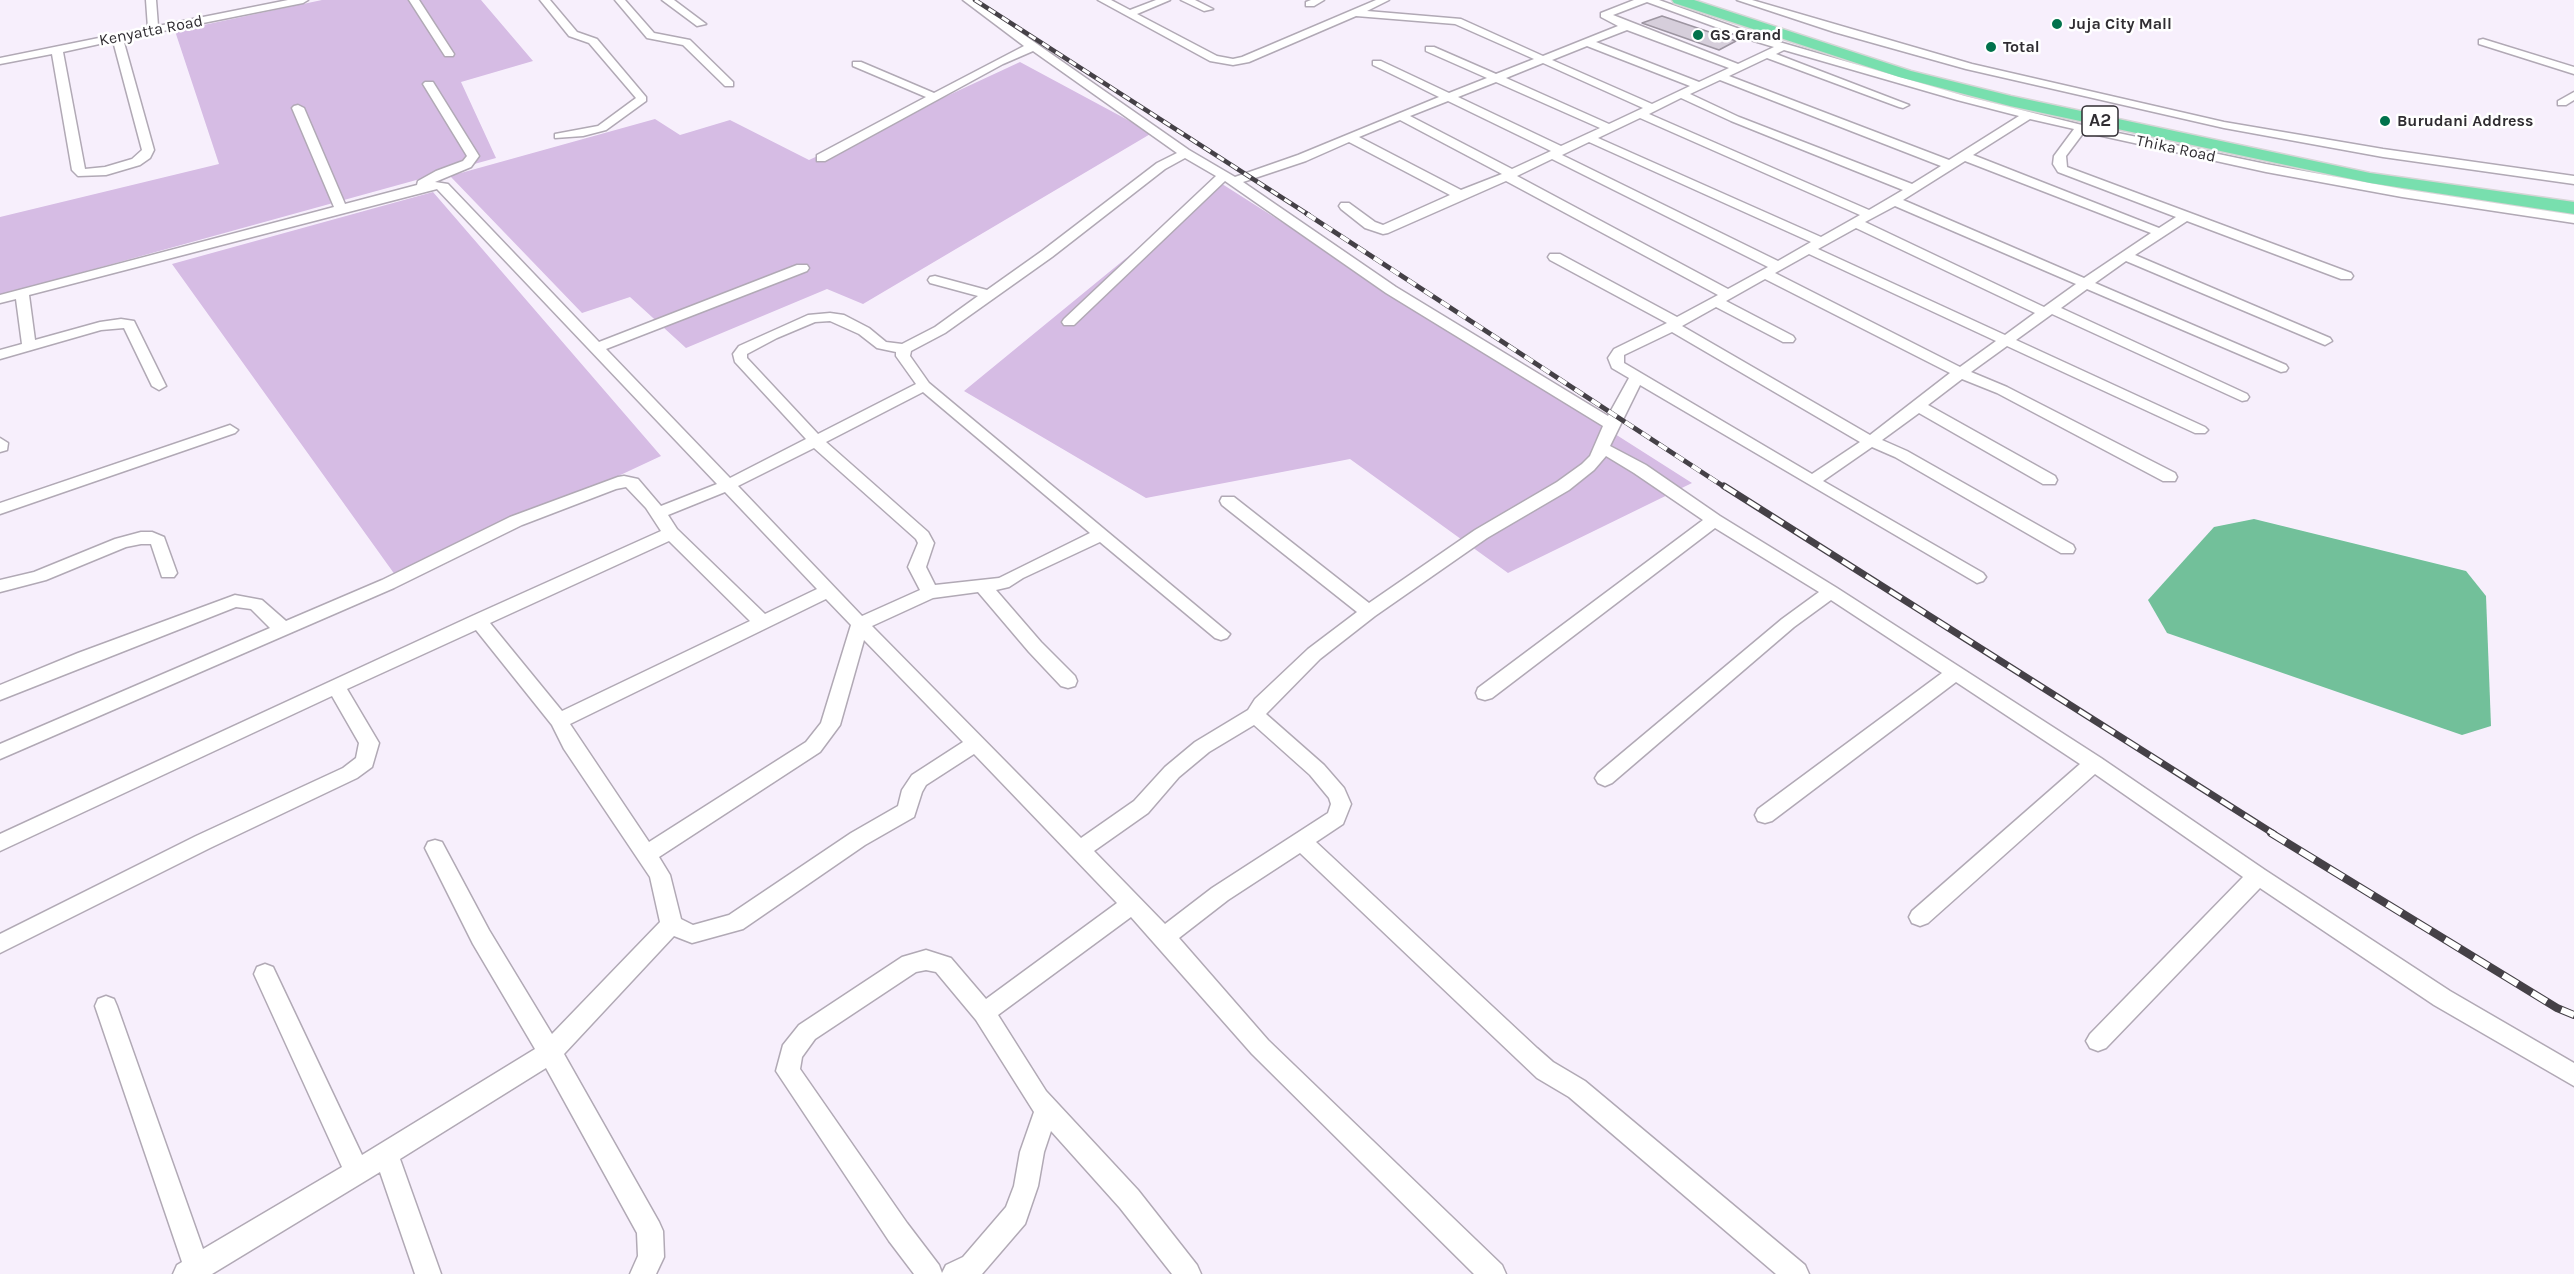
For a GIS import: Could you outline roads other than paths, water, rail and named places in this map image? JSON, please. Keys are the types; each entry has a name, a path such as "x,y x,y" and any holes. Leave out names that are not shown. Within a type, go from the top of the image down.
{"highway":[{"name":"Thika Road","path":"1679,0 1905,74 2040,108 2370,178 2574,208"},
{"name":"Thika Road","path":"1717,0 1880,52 2014,89 2141,118 2342,159 2574,195"}],"street":[{"path":"151,0 153,30"},
{"name":"Kenyatta Road","path":"0,61 303,0"},
{"path":"414,0 449,54"},
{"path":"545,0 573,34 593,41 642,99 602,128 583,134 559,136"},
{"path":"620,0 651,36 686,42 729,84"},
{"path":"667,0 701,24"},
{"path":"968,0 1185,153 1229,178 1391,290 1612,425"},
{"path":"1102,0 1214,59 1233,62 1245,60 1384,0"},
{"path":"1129,14 1165,0"},
{"path":"1186,0 1208,9"},
{"path":"1643,0 1605,15 1627,26 1738,68"},
{"name":"Thika Road","path":"1650,0 1784,46 1961,98 2082,128 2289,172 2402,193 2574,219"},
{"name":"Thika Road","path":"1742,0 1970,67 2214,123 2383,153 2574,180"},
{"path":"1356,13 1457,21 1652,108"},
{"path":"1409,28 1426,17"},
{"path":"1068,322 1229,178 1302,158 1627,26"},
{"path":"57,50 78,170 82,172 106,171 136,162 146,155 148,150 117,38"},
{"path":"1587,42 1699,86"},
{"path":"2483,42 2574,71"},
{"path":"1345,206 1370,225 1383,230 1510,175 1784,46"},
{"path":"821,158 1013,55 1033,48"},
{"path":"1430,49 1610,128"},
{"path":"1767,54 1903,105"},
{"path":"1377,63 1557,153 1961,373 1990,385 2169,477"},
{"path":"857,64 935,97"},
{"path":"1720,76 1950,165"},
{"path":"415,189 440,174 467,164 473,156 429,84"},
{"path":"1681,94 1735,119 1913,189"},
{"path":"2562,103 2574,95"},
{"path":"298,108 341,208"},
{"path":"1640,114 1870,215"},
{"path":"1977,577 1636,378 1617,365 1615,358 1619,352 1674,325 1894,201 2028,115"},
{"path":"1401,116 1510,175 1788,339"},
{"path":"2082,128 2060,156 2059,164 2062,169 2346,276"},
{"path":"1349,137 1460,195"},
{"path":"1589,138 1822,242"},
{"path":"930,592 917,567 926,543 922,536 816,441 740,359 744,349 813,318 830,317 848,322 882,345 904,349 940,330 1047,254 1161,166 1185,153"},
{"path":"1964,156 2162,233"},
{"path":"0,299 415,189 437,185 444,187 828,591 1132,904 1260,1047 1493,1274"},
{"path":"1894,201 2281,368"},
{"path":"1812,481 2126,256 2183,218 2182,215"},
{"path":"1856,223 2242,397"},
{"path":"1808,249 2200,430"},
{"path":"2126,256 2325,341"},
{"path":"1555,257 1870,441 1901,454 2067,549"},
{"path":"596,348 802,268"},
{"path":"935,280 989,295"},
{"path":"22,293 29,346"},
{"path":"0,355 100,326 129,324 159,386"},
{"path":"904,349 903,356 924,386 1221,634"},
{"path":"1080,850 1141,807 1173,772 1202,747 1255,715 1262,704 1314,654 1369,612 1481,534 1563,486 1597,458 1636,378"},
{"path":"658,513 728,485 924,386"},
{"path":"1918,406 2049,480"},
{"path":"0,509 230,430"},
{"path":"1603,448 1640,469 1714,520 1831,592 2094,763 2258,876 2442,998 2574,1075"},
{"path":"0,752 388,584 516,521 610,484 624,481 633,483 658,513 670,533 762,622"},
{"path":"1228,501 1369,612"},
{"path":"1485,693 1714,520"},
{"path":"0,843 670,533"},
{"path":"646,855 813,747 830,724 860,624 930,592 1003,583 1017,574 1102,534"},
{"path":"0,586 40,576 121,543 141,538 152,538 158,541 168,573"},
{"path":"984,587 1035,647 1068,681"},
{"path":"559,721 828,591"},
{"path":"1605,778 1788,623 1831,592"},
{"path":"0,693 84,658 235,601 256,604 283,629"},
{"path":"478,620 559,721 571,744 660,876 671,925"},
{"path":"1765,815 1954,674"},
{"path":"0,944 202,842 350,773 365,762 369,743 336,686"},
{"path":"1164,938 1220,894 1336,818 1341,804 1337,794 1317,770 1255,715"},
{"path":"671,925 692,934 735,923 858,839 907,811 912,790 919,780 976,743"},
{"path":"1920,917 2094,763"},
{"path":"1301,841 1545,1070 1577,1089 1796,1274"},
{"path":"435,848 481,937 650,1231 651,1257 644,1274"},
{"path":"2098,1041 2258,876"},
{"path":"984,1013 1132,904"},
{"path":"106,1006 194,1272 549,1053 671,925"},
{"path":"930,1274 898,1232 788,1071 791,1053 807,1032 910,964 926,960 943,965 984,1013 1027,1078 1038,1099 1130,1199 1188,1274"},
{"path":"265,974 357,1172"},
{"path":"955,1274 972,1266 1016,1215 1026,1186 1032,1152 1047,1109"},
{"path":"386,1155 429,1274"}],"railway":[{"path":"975,0 1309,215"},
{"path":"1307,214 1726,488"},
{"path":"1724,486 2274,834"},
{"path":"2271,833 2557,1008 2574,1015"}],"place":[{"name":"Juja City Mall","path":"2057,24"},
{"name":"GS Grand","path":"1698,35"},
{"name":"Total","path":"1991,47"},
{"name":"Burudani Address","path":"2385,121"}]}
